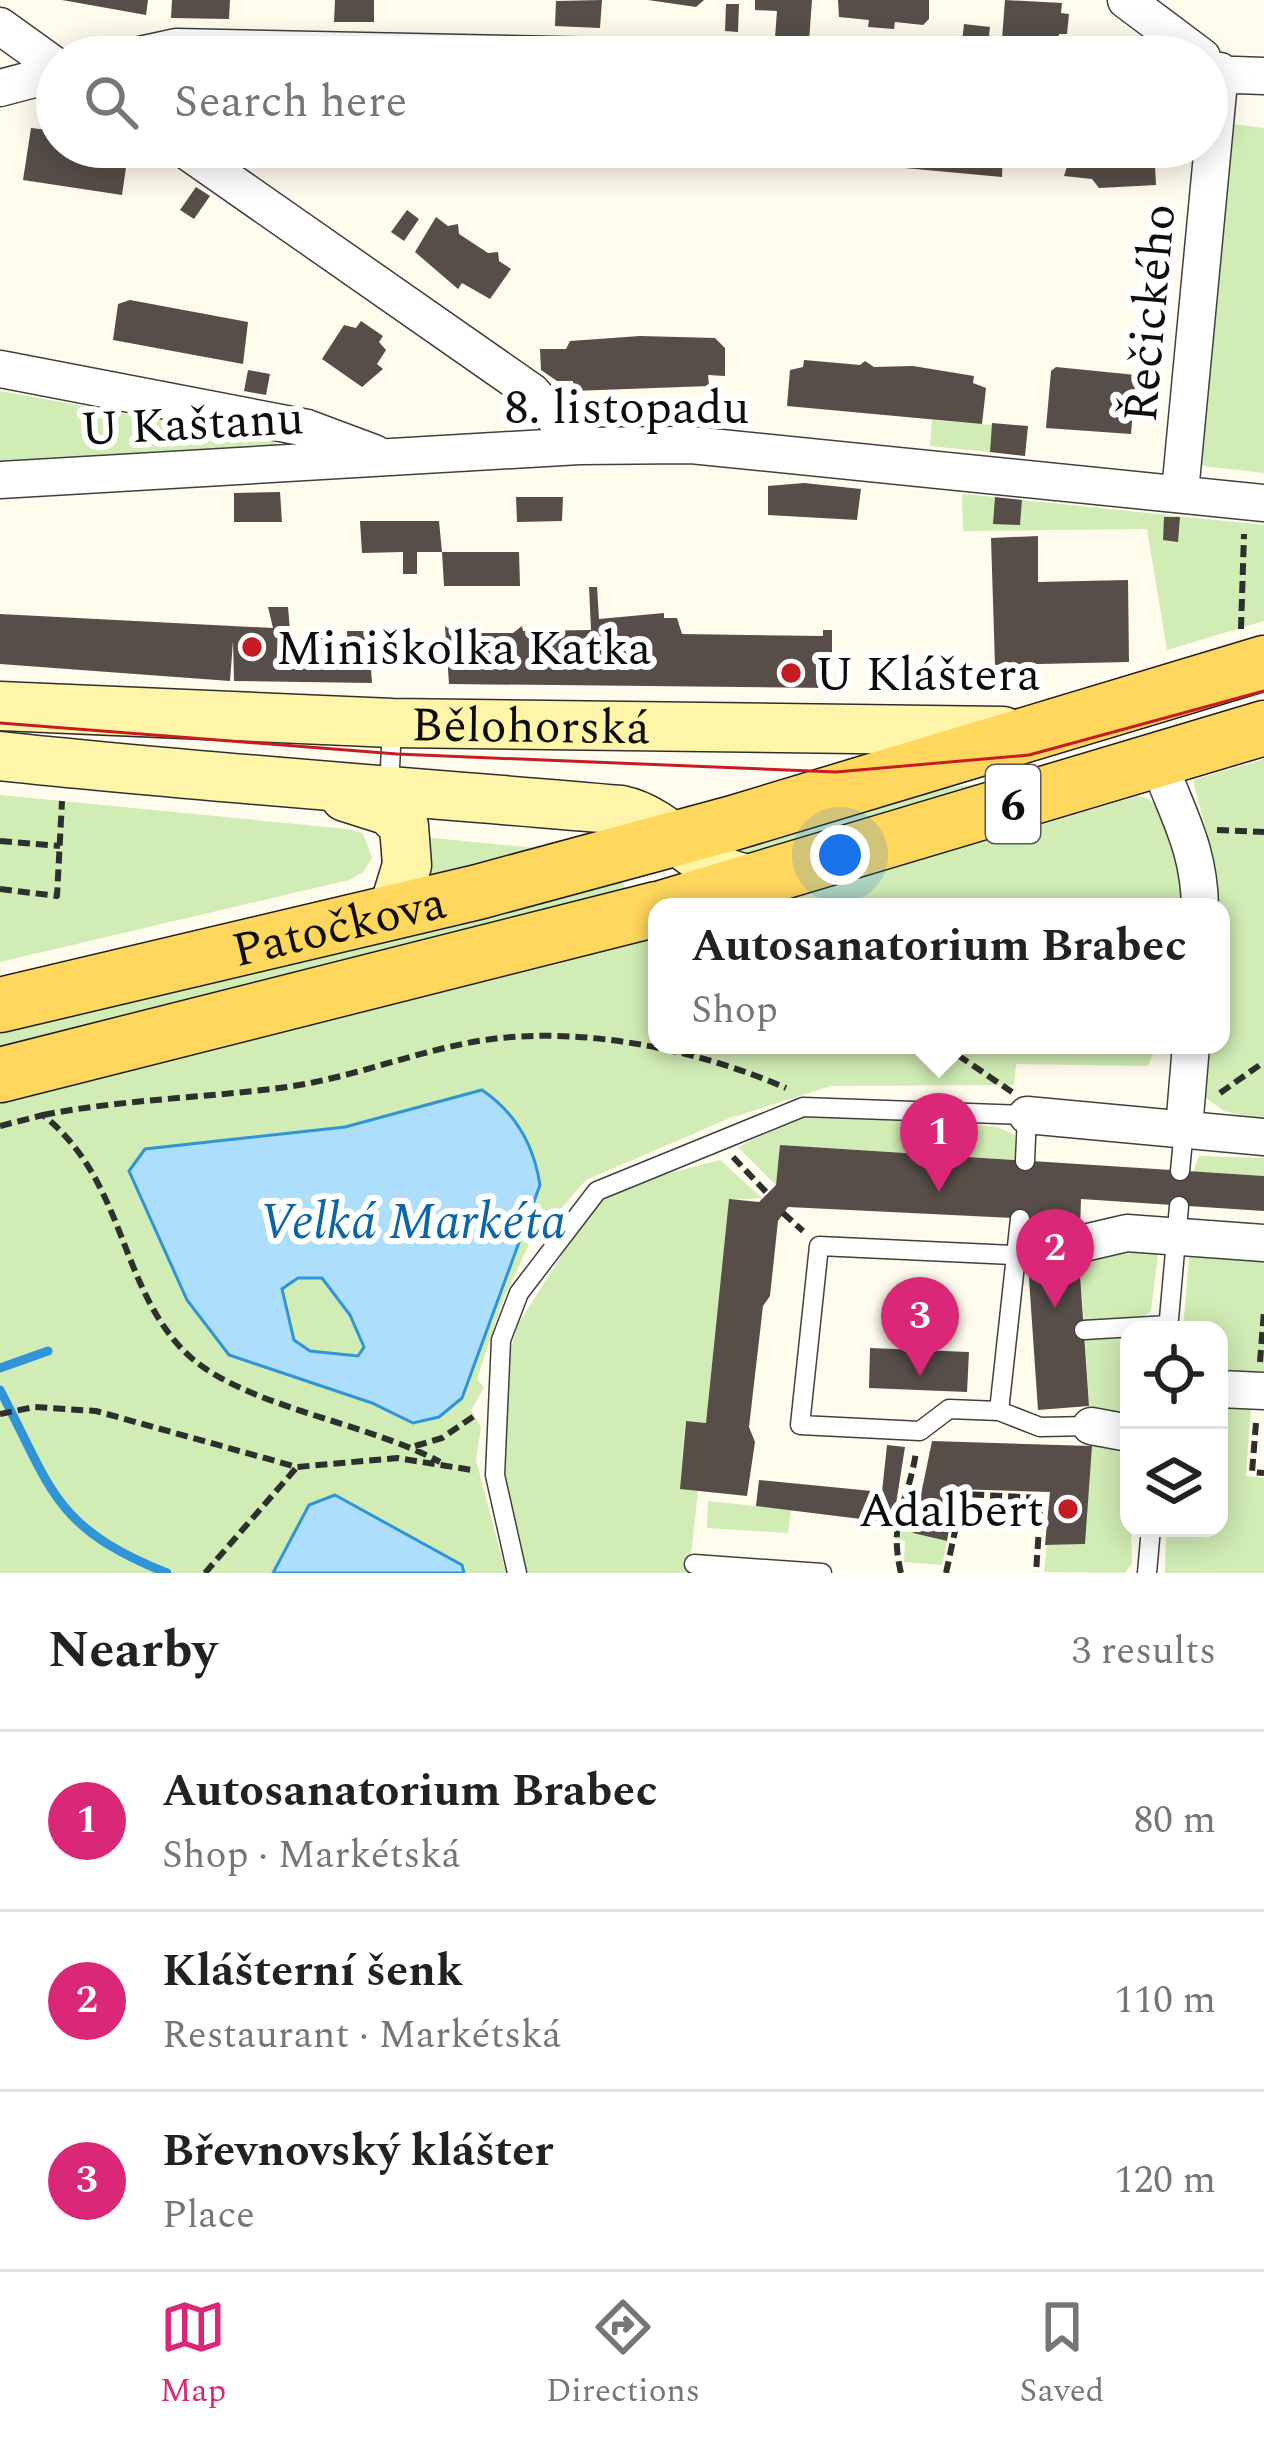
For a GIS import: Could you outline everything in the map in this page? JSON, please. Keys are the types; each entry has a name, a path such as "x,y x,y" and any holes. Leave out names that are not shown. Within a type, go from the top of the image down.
{"main road":[{"name":"Bělohorská","path":"677,838 1061,726 1252,652"},
{"name":"6","path":"761,880 1264,728"},
{"name":"Patočkova","path":"0,1005 392,914 677,838"},
{"name":"Patočkova","path":"697,898 761,880"},
{"name":"Patočkova","path":"0,1075 648,911"}],"street":[{"path":"1126,0 1171,36"},
{"path":"0,26 36,54"},
{"path":"1228,69 1264,76"},
{"path":"0,88 36,77"},
{"path":"212,168 532,392 579,446"},
{"name":"Řečického","path":"1180,492 1202,168"},
{"name":"8. listopadu","path":"0,369 308,428 388,459 579,446 692,445 1180,492 1254,511"},
{"name":"U Kaštanu","path":"0,480 388,459"},
{"name":"Bělohorská","path":"0,706 392,723 974,733 1061,726"},
{"name":"Bělohorská","path":"0,757 305,788 388,788 621,810 651,820 724,872 761,880"},
{"path":"1158,760 1175,808 1189,828 1199,865 1200,898"},
{"name":"Bělohorská","path":"305,788 374,804 404,826 407,865 392,914"},
{"path":"1185,1121 1190,1054"},
{"path":"1027,1114 1185,1121 1264,1137"},
{"path":"1084,1243 1177,1220 1264,1243"},
{"path":"1228,1389 1261,1391"},
{"path":"1091,1426 1120,1431"}],"lane":[{"path":"388,788 392,723"},
{"path":"517,1573 495,1475 501,1340 519,1293 571,1218 596,1191 716,1140 820,1104 1027,1114 1025,1161"},
{"path":"1180,1171 1185,1121"},
{"path":"999,1411 1019,1219"},
{"path":"1169,1321 1177,1220"},
{"path":"1012,1256 819,1246 800,1424 920,1431 949,1409 999,1411 1040,1427 1091,1426"},
{"path":"1084,1330 1120,1329"},
{"path":"1147,1573 1150,1537"},
{"path":"694,1564 821,1573"}],"path":[{"path":"1252,652 1254,511"},
{"path":"0,889 57,896 63,791"},
{"path":"1189,828 1264,832"},
{"path":"0,841 60,846"},
{"path":"0,1126 100,1103 290,1086 493,1039 603,1040 648,1048"},
{"path":"681,1054 820,1104"},
{"path":"958,1054 1010,1089 1027,1114"},
{"path":"1185,1121 1264,1062"},
{"path":"43,1115 69,1136 96,1172 164,1324 200,1366 244,1390 412,1447 440,1462"},
{"path":"716,1140 767,1193"},
{"path":"1264,1311 1252,1472 1264,1473"},
{"path":"412,1447 464,1425 499,1387"},
{"path":"1,1414 34,1407 96,1411 297,1467 347,1459 440,1462 495,1475"},
{"path":"901,1573 892,1539 896,1516 909,1498 920,1431"},
{"path":"207,1570 297,1467"},
{"path":"946,1573 963,1494 1041,1498 1036,1573"}],"green space":[{"path":"1228,124 1264,128 1264,473 1195,465 1219,168 1228,168"},
{"path":"0,391 276,441 277,446 0,465"},
{"path":"932,420 992,425 990,452 930,446"},
{"path":"962,494 995,497 1020,525 1022,500 1264,525 1264,621 1167,650 1147,529 963,531"},
{"path":"1264,759 1264,1121 1224,1111 1206,1098 1206,1054 1230,1054 1230,898 1217,898 1213,858 1193,780"},
{"path":"1008,780 745,864 727,840 939,789"},
{"path":"0,795 347,829 363,833 372,858 363,872 349,880 0,962"},
{"path":"1138,796 1153,802 1173,826 1188,898 791,898"},
{"path":"423,837 566,851 426,877"},
{"path":"620,869 628,901 0,1054 0,1025"},
{"path":"648,939 648,1054 1153,1054 1148,1066 1016,1064 1014,1085 831,1086 730,1118 586,1180 551,1220 539,1223 503,1300 477,1379 484,1387 471,1410 481,1427 476,1460 506,1573 464,1573 461,1565 335,1495 289,1544 273,1573 0,1573 0,1098","holes":["482,1090 504,1109 533,1157 540,1185 462,1398 402,1419 187,1300 130,1171 145,1149 345,1127"]},
{"path":"830,1111 997,1127 1015,1135 1015,1160 781,1145 776,1185 738,1147 799,1117"},
{"path":"1199,1156 1264,1158 1264,1176 1193,1172"},
{"path":"720,1160 762,1198 729,1200 706,1423 685,1422 680,1488 698,1491 689,1573 528,1573 504,1476 511,1347 519,1323 593,1205 647,1179"},
{"path":"1124,1244 1159,1247 1151,1311 1141,1318 1084,1321 1079,1256"},
{"path":"1190,1246 1226,1248 1225,1259 1264,1262 1264,1384 1228,1382 1228,1321 1184,1321"},
{"path":"298,1278 323,1278 350,1315 364,1348 357,1357 310,1351 294,1340 282,1289"},
{"path":"1120,1338 1120,1423 1090,1418 1085,1339"},
{"path":"1228,1403 1251,1405 1246,1476 1264,1478 1264,1573 1165,1573 1166,1537 1228,1537"},
{"path":"1091,1435 1120,1441 1120,1537 1131,1537 1132,1563 1125,1573 1044,1572 1047,1545 1085,1544"},
{"path":"708,1501 791,1510 788,1533 707,1528"},
{"path":"897,1524 914,1525 913,1533 947,1541 942,1565 904,1562 905,1541 895,1539"}],"water":[{"name":"Velká Markéta","path":"482,1090 514,1120 533,1157 540,1185 462,1398 439,1417 413,1423 372,1403 229,1355 187,1300 129,1171 145,1149 345,1127","holes":["298,1278 322,1278 350,1315 364,1347 358,1356 310,1351 294,1340 282,1289"]},
{"path":"335,1495 462,1565 464,1573 273,1573 309,1505"}],"building":[{"path":"62,0 148,0 146,15"},
{"path":"172,0 230,0 229,19 171,18"},
{"path":"335,0 374,0 374,22 334,22"},
{"path":"602,0 600,28 555,26 556,1"},
{"path":"648,0 704,0 696,7"},
{"path":"755,0 812,0 809,36 775,36 777,11 755,10"},
{"path":"838,0 929,0 929,19 923,25 895,22 894,29 868,27 869,20 839,17"},
{"path":"1005,0 1062,3 1061,13 1069,14 1067,34 1002,36"},
{"path":"726,4 739,4 738,32 725,31"},
{"path":"964,24 990,27 989,36 963,36"},
{"path":"31,128 36,129 36,168 126,168 122,195 23,180"},
{"path":"904,168 1002,168 1002,177"},
{"path":"1066,168 1155,168 1156,185 1099,188 1092,179 1064,176"},
{"path":"196,187 210,196 194,219 180,210"},
{"path":"407,210 419,219 404,241 391,232"},
{"path":"436,217 448,226 458,224 459,234 488,253 498,252 499,261 511,269 490,299 462,283 458,289 415,252"},
{"path":"130,300 248,322 243,364 113,340 118,304"},
{"path":"361,321 383,336 379,342 386,350 377,364 383,369 362,387 322,359 344,325 356,328"},
{"path":"715,338 725,348 725,376 708,375 709,386 573,391 573,381 557,381 541,370 540,349 566,349 570,341"},
{"path":"804,360 860,365 865,361 874,367 913,366 974,376 973,383 986,388 982,424 787,406 790,370 803,367"},
{"path":"1056,367 1136,375 1131,434 1046,428 1051,371"},
{"path":"248,370 270,374 266,395 244,391"},
{"path":"992,423 1028,426 1025,456 990,452"},
{"path":"804,483 861,489 857,520 768,515 768,486"},
{"path":"280,492 282,522 234,522 234,493"},
{"path":"516,497 563,497 562,521 517,522"},
{"path":"995,497 1022,500 1020,525 993,524"},
{"path":"1164,517 1180,517 1178,542 1163,540"},
{"path":"360,521 439,521 442,552 417,552 417,574 403,574 403,552 362,553"},
{"path":"1038,536 1038,582 1128,580 1129,662 995,665 991,538"},
{"path":"442,552 519,552 520,586 444,586"},
{"path":"589,587 597,587 599,619 664,613 664,618 677,618 682,634 823,636 823,630 832,630 832,688 449,684 445,626 455,633 513,633 522,626 523,631 591,630"},
{"path":"268,607 288,607 291,642 317,642 318,629 334,629 334,642 347,643 347,631 368,631 372,683 234,681 233,641 230,681 0,664 0,614 273,628"},
{"path":"940,666 960,666 960,688 940,687"},
{"path":"780,1145 1264,1176 1264,1211 1081,1199 1079,1260 1089,1406 1038,1410 1028,1264 1054,1262 1053,1220 788,1207 778,1221 770,1296 763,1306 749,1427 755,1442 747,1496 680,1489 686,1421 706,1423 729,1199 759,1202 776,1185"},
{"path":"870,1348 969,1352 967,1392 869,1388"},
{"name":"Adalbert","path":"932,1441 1092,1446 1085,1544 1045,1545 1050,1492 956,1489 947,1541 913,1533"},
{"path":"887,1445 905,1447 893,1523 756,1506 759,1480 882,1492"}],"waterway":[{"path":"0,1368 48,1351"},
{"path":"0,1390 46,1480 78,1522 129,1556 167,1573"}],"tram line":[{"path":"0,723 397,754 836,772 1029,755 1264,691"}],"place":[{"name":"Miniškolka Katka","path":"252,647"},
{"name":"U Kláštera","path":"791,673"},
{"name":"Autosanatorium Brabec","path":"939,1192"},
{"name":"Klášterní šenk","path":"1055,1308"},
{"name":"Břevnovský klášter","path":"920,1376"},
{"name":"Adalbert","path":"1068,1509"}]}
